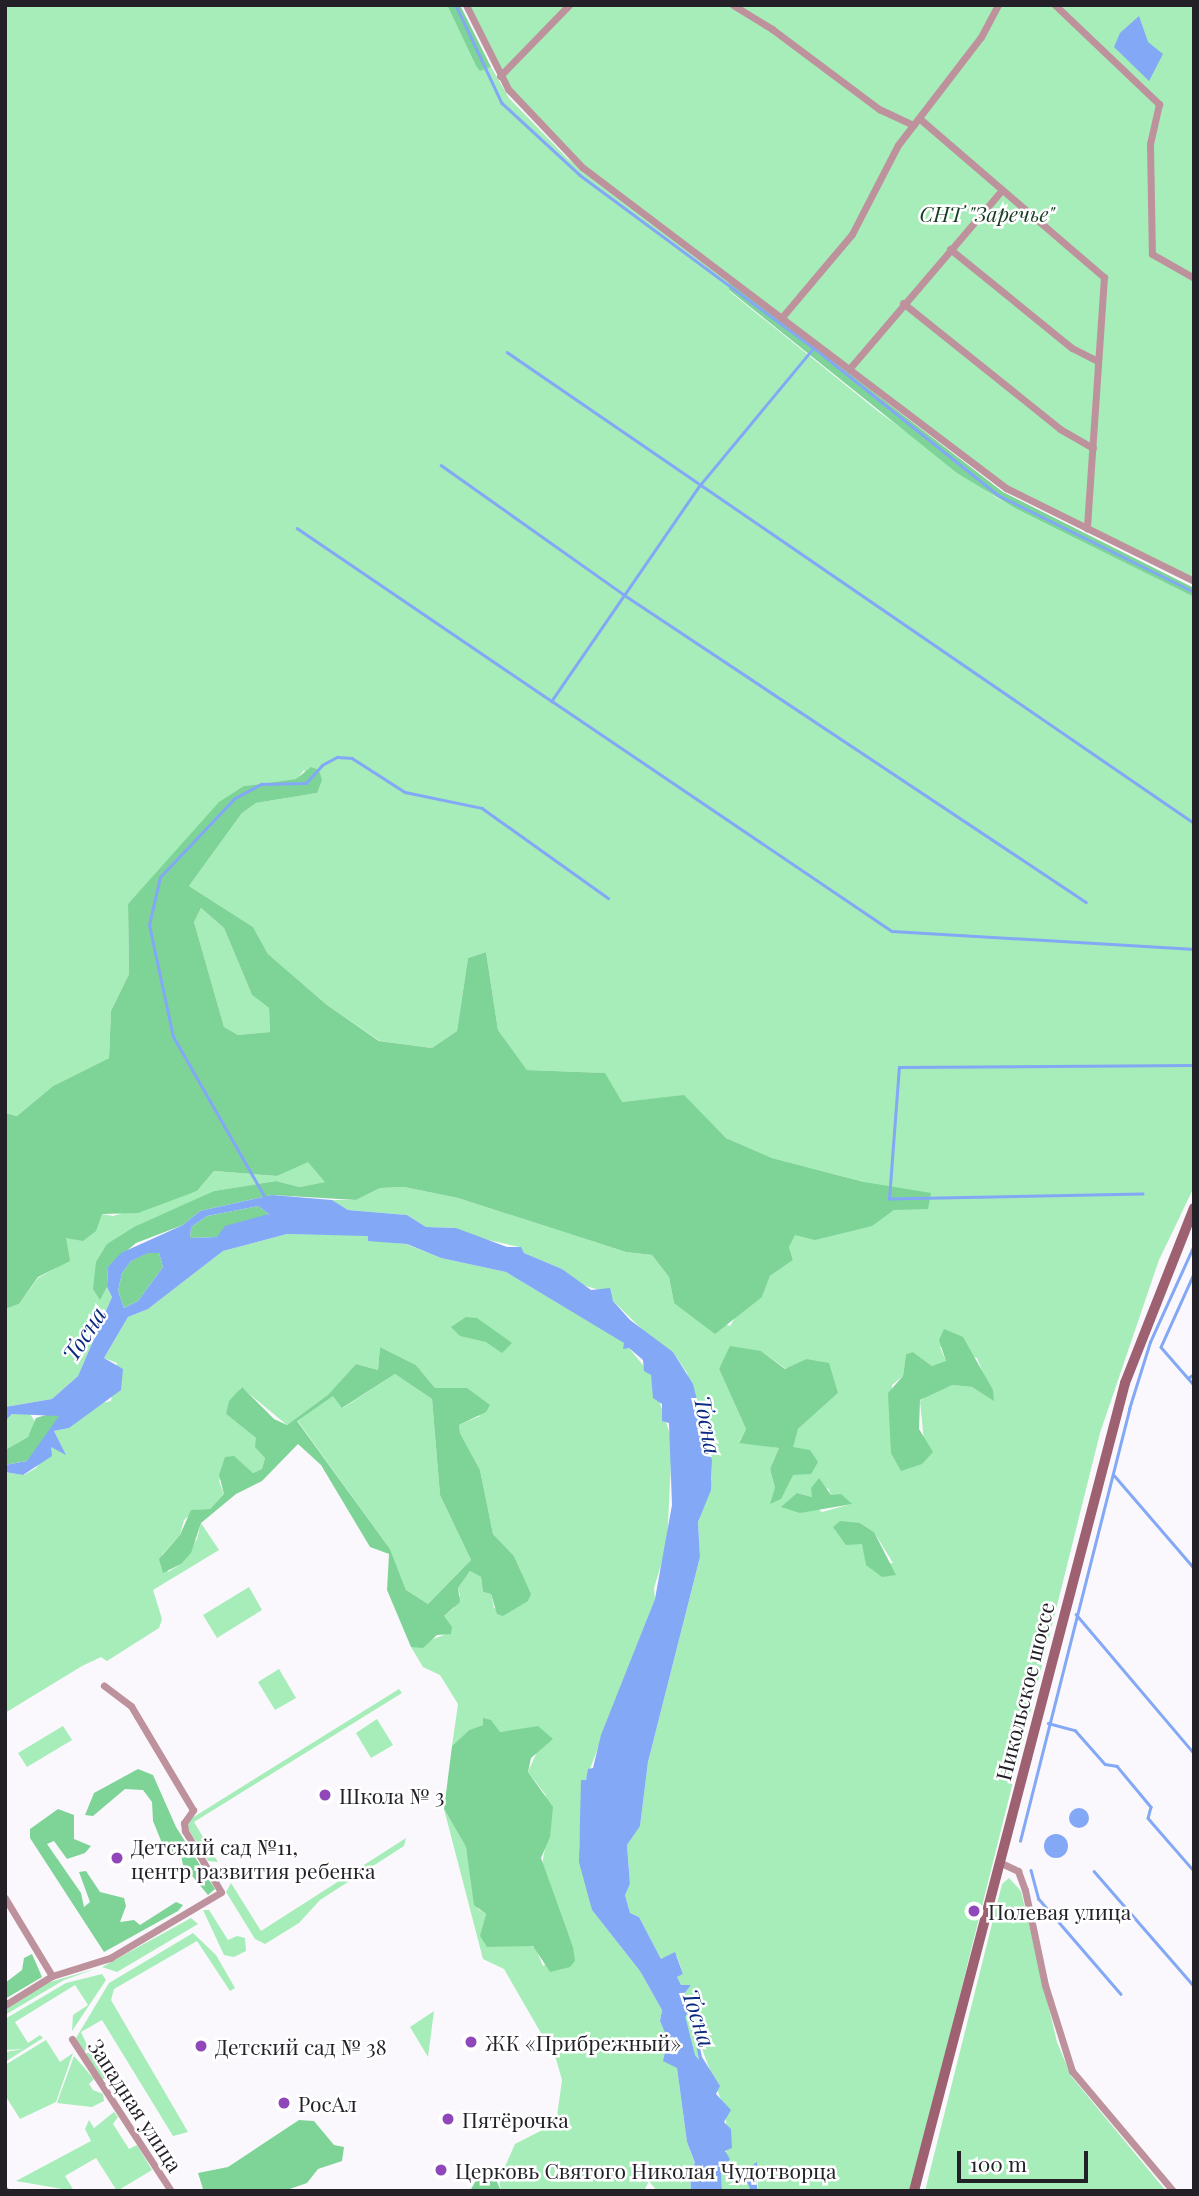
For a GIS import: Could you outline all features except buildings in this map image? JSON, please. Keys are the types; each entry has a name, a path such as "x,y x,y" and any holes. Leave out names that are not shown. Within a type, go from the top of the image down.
{"main road":[{"name":"Никольское шоссе","path":"914,2191 1125,1384 1194,1208"}],"street":[{"path":"466,5 500,76 522,108 582,167 783,316 1006,488 1194,581"},
{"path":"500,76 569,5"},
{"path":"733,5 879,109 917,122 1044,223 1104,277 1087,528"},
{"path":"783,316 852,234 898,145 981,37 998,5"},
{"path":"1055,5 1159,104 1150,144 1152,254 1194,278"},
{"path":"850,368 1001,191"},
{"path":"950,249 1072,348 1098,361"},
{"path":"904,303 1060,429 1093,448"},
{"path":"5,2005 52,1976 110,1958 221,1892 185,1831 184,1823 193,1810 184,1793 131,1706 104,1686"},
{"path":"1001,1863 1018,1871 1025,1890 1045,1985 1072,2071 1173,2191"},
{"path":"5,1898 52,1976"},
{"name":"Западная улица","path":"72,2039 171,2191"}],"green space":[{"path":"5,5 447,5 476,66 480,70 491,67 509,98 567,158 729,281 729,291 879,412 997,498 1194,597 1194,1187 1159,1260 1100,1433 911,2191 757,2191 759,2169 754,2164 749,2169 751,2191 722,2191 721,2171 729,2141 724,2108 695,2030 699,2060 679,2046 678,2031 689,2010 684,1994 691,1985 681,1986 677,1977 683,1974 677,1956 661,1959 639,1917 630,1913 625,1895 630,1884 627,1845 640,1825 648,1762 700,1557 698,1522 712,1479 712,1460 687,1373 673,1352 656,1343 603,1291 579,1284 562,1269 524,1253 520,1247 465,1235 456,1228 426,1227 407,1215 348,1210 332,1200 356,1200 380,1188 404,1187 458,1198 626,1252 652,1255 669,1277 674,1303 730,1326 738,1313 762,1297 770,1276 793,1260 789,1247 795,1234 871,1226 894,1210 916,1207 864,1182 772,1158 726,1138 684,1096 621,1102 604,1073 527,1070 498,1030 486,952 468,958 457,1031 432,1048 380,1041 327,1005 268,954 253,927 189,886 242,813 256,803 317,793 304,770 297,779 244,786 128,904 129,974 111,1011 109,1058 53,1086 17,1116 5,1113","holes":["940,1347 977,1358 994,1400 972,1387 952,1385 934,1391 920,1401 924,1442 891,1453 892,1385 903,1376 906,1354 913,1352 932,1366 946,1361","761,1351 786,1369 806,1359 838,1393 798,1429 775,1488 770,1469 779,1448 739,1442 746,1429 719,1369","828,1488 831,1495 851,1504 822,1512 797,1493 812,1497","860,1523 874,1532 893,1563 866,1565"]},
{"path":"447,5 460,5 491,67 480,71 476,66"},
{"name":"СНТ \"Заречье\"","path":"466,5 1194,5 1194,581 1006,488 582,167 522,108"},
{"path":"729,281 1003,492 1194,588 1194,597 1015,508 957,473 729,290"},
{"path":"311,767 319,770 322,780 317,793 256,803 242,813 189,886 253,927 268,954 327,1005 379,1041 432,1048 457,1031 468,958 486,952 498,1030 527,1070 605,1073 622,1102 684,1095 726,1138 772,1158 864,1182 931,1193 928,1209 894,1210 872,1226 815,1240 795,1235 789,1247 793,1260 770,1276 762,1297 715,1334 674,1303 669,1277 652,1255 626,1252 458,1198 404,1187 380,1188 356,1200 272,1195 200,1211 183,1225 136,1243 108,1267 107,1287 100,1300 93,1289 96,1262 107,1244 134,1227 214,1191 276,1181 300,1187 325,1182 308,1162 277,1176 214,1171 197,1191 138,1213 102,1214 96,1231 83,1241 66,1238 70,1261 38,1277 19,1304 5,1309 5,1113 17,1116 53,1086 109,1058 111,1011 129,974 128,904 219,802 244,786 296,779","holes":["201,908 224,928 252,995 269,1008 270,1032 238,1035 224,1027 194,922"]},
{"path":"201,908 224,928 252,995 269,1008 270,1032 238,1035 224,1027 194,922"},
{"path":"308,1161 326,1182 300,1187 276,1181 214,1191 107,1244 100,1299 107,1287 112,1297 78,1376 52,1399 5,1407 5,1309 19,1304 38,1278 56,1268 66,1238 102,1214 113,1216 197,1191 214,1171 277,1176"},
{"path":"258,1206 269,1214 217,1237 190,1238 191,1227 207,1216"},
{"path":"287,1234 368,1235 368,1240 406,1244 441,1258 506,1272 625,1343 651,1375 672,1441 667,1545 654,1588 655,1599 583,1787 579,1848 592,1910 640,1971 662,2010 660,2021 668,2040 664,2047 677,2068 687,2142 695,2164 690,2172 691,2191 657,2191 649,2181 644,2191 501,2191 499,2180 515,2144 556,2123 562,2080 556,2059 504,1969 483,1959 444,1809 466,1847 478,1909 486,1914 483,1926 487,1947 529,1944 536,1949 543,1966 573,1947 542,1865 551,1814 545,1794 528,1772 536,1754 531,1729 499,1732 483,1719 483,1725 469,1730 452,1746 458,1704 440,1675 423,1667 411,1647 444,1635 444,1616 454,1608 460,1595 458,1588 470,1571 481,1577 483,1592 491,1594 494,1608 509,1612 522,1604 522,1574 514,1556 493,1534 480,1470 460,1433 459,1425 480,1416 450,1388 435,1388 416,1365 380,1347 378,1370 356,1364 329,1395 287,1425 241,1387 226,1414 256,1438 265,1458 262,1469 253,1473 238,1460 226,1462 219,1481 224,1494 210,1509 196,1510 184,1520 180,1535 162,1555 168,1572 181,1564 197,1539 201,1523 219,1550 153,1590 162,1619 159,1628 107,1661 101,1657 82,1666 5,1713 5,1472 24,1475 36,1468 51,1446 65,1454 54,1431 69,1428 97,1404 111,1401 117,1363 104,1358 128,1317 148,1309 223,1251"},
{"path":"147,1253 159,1253 163,1267 138,1301 124,1308 118,1291 122,1273 131,1261"},
{"path":"466,1317 477,1318 512,1343 502,1353 486,1342 460,1336 451,1327"},
{"path":"944,1329 963,1337 993,1390 994,1401 972,1387 952,1385 920,1400 919,1429 933,1452 922,1464 901,1471 891,1453 888,1393 903,1376 906,1354 913,1352 932,1366 946,1361 939,1340"},
{"path":"730,1346 761,1351 785,1369 806,1359 829,1363 838,1393 798,1429 793,1447 810,1450 818,1462 811,1474 793,1475 781,1499 770,1504 775,1488 770,1469 779,1448 739,1443 746,1429 719,1369"},
{"path":"380,1347 416,1365 435,1388 467,1388 490,1405 486,1412 459,1425 460,1433 480,1470 493,1534 514,1556 531,1594 528,1601 503,1616 497,1614 491,1594 483,1592 481,1577 470,1571 458,1588 460,1602 444,1616 452,1627 451,1634 437,1635 423,1648 411,1647 387,1590 389,1554 370,1547 321,1465 298,1444 262,1481 236,1494 201,1523 191,1553 181,1564 163,1573 159,1559 180,1535 191,1510 210,1509 224,1494 219,1475 225,1457 234,1456 253,1473 262,1469 265,1458 255,1447 256,1438 226,1414 229,1401 242,1387 274,1419 287,1425 328,1395 356,1364 378,1370","holes":["395,1374 432,1399 440,1495 471,1560 428,1604 406,1590 390,1549 297,1421 333,1396 342,1408"]},
{"path":"395,1374 432,1399 440,1495 471,1560 428,1604 406,1590 390,1549 297,1420 333,1395 343,1408"},
{"path":"12,1414 30,1414 36,1423 28,1437 5,1450 5,1421"},
{"path":"49,1414 59,1416 58,1421 35,1452 27,1461 5,1465 5,1450 28,1437 36,1418"},
{"path":"819,1478 831,1495 841,1494 852,1504 800,1513 781,1507 797,1493 812,1497 811,1488"},
{"path":"840,1521 860,1523 874,1532 896,1575 882,1577 866,1565 862,1544 846,1545 833,1527"},
{"path":"249,1587 262,1610 217,1638 203,1615"},
{"path":"279,1669 296,1698 275,1710 258,1682"},
{"path":"399,1689 402,1693 194,1822 218,1862 208,1861 187,1827 192,1818"},
{"path":"483,1718 491,1720 500,1732 538,1726 553,1739 531,1758 528,1772 553,1807 550,1837 541,1858 573,1947 575,1961 570,1967 550,1972 533,1946 487,1947 480,1936 486,1914 474,1905 466,1847 444,1809 452,1746 469,1730 483,1725"},
{"path":"377,1719 393,1745 371,1758 356,1733"},
{"path":"63,1726 72,1740 27,1767 18,1753"},
{"path":"138,1769 153,1775 176,1827 215,1889 208,1895 183,1865 180,1850 173,1846 173,1853 166,1853 153,1821 152,1802 143,1790 125,1789 93,1816 85,1815 94,1793"},
{"path":"58,1809 74,1815 74,1839 91,1846 85,1853 67,1859 54,1841 47,1844 81,1893 84,1907 90,1902 79,1872 86,1871 100,1892 124,1898 126,1906 120,1922 134,1920 140,1925 176,1902 183,1905 178,1911 104,1952 30,1838 30,1829"},
{"path":"406,1838 404,1846 320,1900 299,1923 265,1944 255,1939 226,1892 231,1883 261,1931"},
{"path":"1009,1878 1021,1891 1057,2042 1071,2076 1166,2191 925,2191 1002,1884"},
{"path":"203,1910 209,1910 228,1940 237,1936 245,1938 246,1951 234,1957 224,1955"},
{"path":"191,1918 198,1924 117,1972 102,1967"},
{"path":"193,1933 216,1955 235,1988 230,1991 197,1941 114,1989 111,2000 188,2132 173,2136 102,2020 81,2032 88,2047 83,2053 76,2038 109,1983"},
{"path":"32,1954 42,1977 5,1999 5,1983 22,1970 24,1958"},
{"path":"95,1969 64,1980 5,2015 5,2008 43,1984"},
{"path":"102,1974 106,1980 72,2031 73,2015 88,2005 75,1985 15,2022 28,2043 40,2035 43,2038 5,2062 5,2052 24,2049 5,2050 5,2019 66,1983"},
{"path":"434,2011 428,2057 410,2027"},
{"path":"46,2040 60,2062 73,2053 56,2102 20,2119 5,2095 5,2065"},
{"path":"97,2047 114,2075 101,2080 84,2055"},
{"path":"74,2056 94,2079 89,2084 93,2090 103,2094 104,2101 92,2107 57,2103"},
{"path":"114,2112 118,2117 113,2124 129,2149 137,2145 152,2170 117,2191 96,2158 65,2176 74,2191 16,2181 91,2141 85,2129 89,2120 94,2128"},
{"path":"299,2120 314,2121 334,2145 344,2147 342,2161 318,2169 307,2183 284,2191 203,2189 198,2173 228,2167"},
{"path":"483,2168 492,2170 501,2191 470,2191"}],"water":[{"path":"1139,16 1148,42 1163,54 1149,81 1114,47 1120,33"},
{"path":"272,1195 332,1200 348,1210 407,1215 426,1227 456,1228 507,1247 521,1247 524,1253 562,1269 591,1290 610,1288 613,1301 630,1320 673,1352 693,1384 712,1460 711,1490 698,1522 700,1557 648,1762 640,1826 627,1845 630,1884 625,1895 630,1913 639,1917 661,1959 675,1952 683,1974 677,1977 681,1985 691,1985 684,1994 689,2010 678,2031 679,2045 683,2052 686,2045 699,2060 692,2023 695,2024 702,2057 720,2086 716,2094 731,2110 724,2122 731,2129 732,2148 725,2151 730,2159 721,2171 722,2191 691,2191 690,2172 695,2163 687,2142 677,2068 663,2061 668,2040 660,2021 662,2010 640,1971 592,1910 579,1862 581,1780 586,1780 588,1769 593,1768 601,1735 655,1599 672,1505 669,1423 662,1421 662,1404 653,1398 651,1375 644,1371 643,1360 629,1348 623,1349 624,1343 506,1272 441,1258 407,1244 368,1241 368,1236 287,1234 223,1251 148,1309 128,1317 104,1358 123,1369 121,1390 69,1428 54,1431 66,1455 51,1447 52,1456 23,1475 5,1472 5,1465 27,1461 59,1416 12,1414 5,1421 5,1407 52,1399 78,1376 112,1297 107,1287 108,1267 121,1253 183,1225 200,1211","holes":["258,1206 269,1214 225,1226 217,1237 190,1238 191,1227 207,1216","148,1253 159,1253 163,1267 138,1301 124,1308 118,1291 122,1273 131,1261"]},
{"path":"1079,1808 1086,1811 1089,1818 1086,1825 1079,1828 1072,1825 1069,1818 1072,1811"},
{"path":"1056,1834 1065,1837 1068,1846 1065,1855 1056,1858 1047,1855 1044,1846 1047,1837"},
{"path":"757,2162 757,2191 751,2191 743,2172"}],"waterway":[{"path":"456,5 502,103 580,175 814,348 699,487 552,701 892,931 1194,949"},
{"path":"814,348 998,495 1194,592"},
{"path":"507,352 1194,823"},
{"path":"441,465 623,594 1086,902"},
{"path":"297,528 552,701"},
{"path":"265,1198 173,1037 149,925 160,877 235,798 261,784 306,783 322,765 337,757 352,758 405,792 482,808 608,898"},
{"path":"1143,1194 889,1199 899,1067 1194,1065"},
{"path":"1020,1841 1129,1409 1150,1342 1194,1245"},
{"path":"1194,1274 1161,1347 1194,1385"},
{"path":"1188,1378 1194,1374"},
{"path":"1114,1475 1194,1568"},
{"path":"1076,1614 1194,1753"},
{"path":"1048,1723 1075,1730 1105,1764 1117,1766 1151,1807 1148,1818 1194,1871"},
{"path":"1031,1870 1039,1899 1121,1994"},
{"path":"1094,1871 1194,1986"},
{"name":"Тосна","path":"675,2009 690,2068"}],"place":[{"name":"Школа № 3","path":"325,1795"},
{"name":"Детский сад №11, центр развития ребенка","path":"117,1858"},
{"name":"Полевая улица","path":"974,1911"},
{"name":"ЖК «Прибрежный»","path":"471,2042"},
{"name":"Детский сад № 38","path":"201,2046"},
{"name":"РосАл","path":"284,2103"},
{"name":"Пятёрочка","path":"448,2119"},
{"name":"Церковь Святого Николая Чудотворца","path":"441,2170"}]}
